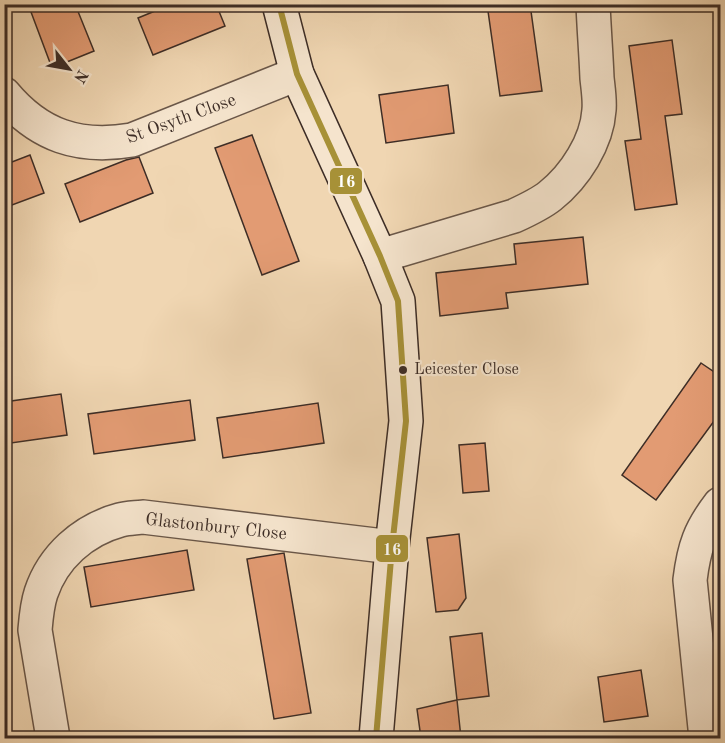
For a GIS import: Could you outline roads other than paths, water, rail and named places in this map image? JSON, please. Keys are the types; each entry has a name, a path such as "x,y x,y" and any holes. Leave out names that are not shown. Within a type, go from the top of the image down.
{"street":[{"path":"279,4 297,74 380,256 398,301 405,421 376,738"},
{"path":"380,256 514,216 550,196 565,182 588,148 599,110 593,4"},
{"name":"St Osyth Close","path":"4,94 17,109 52,134 71,140 112,143 132,140 297,74"},
{"path":"706,738 690,580 693,556 701,534 720,504"},
{"name":"Glastonbury Close","path":"52,738 35,630 40,594 51,570 66,551 101,526 122,519 143,517 392,548"}],"place":[{"name":"Leicester Close","path":"403,370"}]}
